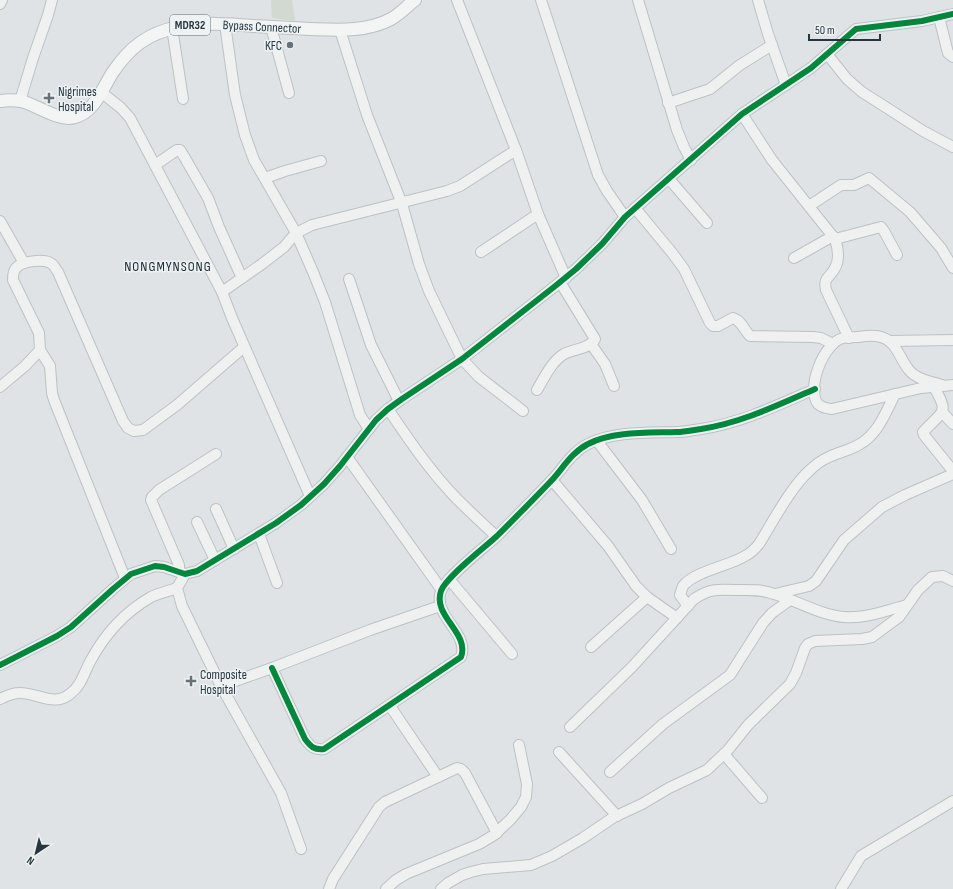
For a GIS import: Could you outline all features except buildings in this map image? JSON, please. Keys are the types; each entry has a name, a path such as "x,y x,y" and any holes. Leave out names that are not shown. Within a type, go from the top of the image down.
{"main road":[{"name":"Bypass Connector","path":"0,101 20,101 37,106 57,116 75,118 86,111 101,92 113,72 133,48 149,37 172,28 195,25 225,24 340,30 362,28 392,19 415,0"}],"street":[{"path":"0,4 2,0"},
{"path":"20,101 52,0"},
{"path":"457,0 516,150 563,280 595,339 591,344 564,354 556,360 537,390"},
{"path":"541,0 598,175 625,217"},
{"path":"638,0 668,103 684,148 691,160"},
{"path":"758,0 786,85"},
{"path":"0,665 57,636 71,627 125,578 144,569 155,566 164,567 182,573 197,570 259,534 288,514 324,484 369,429 388,409 462,359 563,280 602,244 625,217 742,114 810,68 856,29 922,22 953,14"},
{"path":"939,17 948,53 953,57"},
{"path":"225,24 235,95 245,135 254,160 296,233 325,302 360,415 369,429"},
{"path":"271,27 289,93"},
{"path":"172,28 183,99"},
{"path":"340,30 367,115 402,204 419,264 462,359 479,377 523,411"},
{"path":"668,103 710,89 740,65 772,45"},
{"path":"827,54 847,79 862,92 923,131 953,147"},
{"path":"101,92 130,118 222,292 244,347 310,496"},
{"path":"742,114 772,160 834,238 838,246 838,259 835,269 826,279 825,284 826,290 849,338"},
{"path":"155,165 176,150 180,150 182,152 208,198 219,227 242,278"},
{"path":"222,292 284,247 296,233 312,225 402,204 447,191 460,186 516,150"},
{"path":"265,178 321,161"},
{"path":"809,206 841,185 854,185 869,178 910,212 941,248 953,268"},
{"path":"669,179 707,223"},
{"path":"635,208 684,269 710,323 713,326 718,326 733,318 741,323 750,336 813,336 833,344"},
{"path":"481,252 538,214"},
{"path":"0,221 24,263"},
{"path":"794,258 834,238 881,227 897,254"},
{"path":"125,578 54,400 50,366 40,350 39,333 13,280 16,267 24,263 45,261 52,264 58,272 123,421 128,428 134,431 143,430 177,405 244,347"},
{"path":"348,279 369,340 399,401"},
{"path":"871,335 882,336 893,344 909,370 915,375 923,379 949,385 895,394 832,409 822,408 817,403 814,395 816,374 820,363 825,353 833,344 843,338 871,335"},
{"path":"890,342 953,340"},
{"path":"591,344 609,372 614,386"},
{"path":"0,387 25,366 40,350"},
{"path":"775,594 809,586 816,581 844,540 882,507 953,473 923,432 942,412 944,407 934,387"},
{"path":"272,668 305,739 311,747 316,750 324,749 390,706 460,657 463,651 462,643 440,606 439,597 442,589 450,579 552,480 576,452 588,444 614,436 644,432 679,432 725,424 746,418 815,389"},
{"path":"688,606 680,595 683,587 690,580 700,574 744,557 752,552 759,544 793,490 807,472 828,457 860,445 870,437 895,394"},
{"path":"388,409 426,463 443,483 456,498 496,536"},
{"path":"942,412 953,424"},
{"path":"597,441 642,500 671,549"},
{"path":"216,454 159,490 151,500 182,573 178,588 182,606 221,686 281,794 301,849"},
{"path":"347,457 442,589"},
{"path":"552,480 600,537 636,586 647,597 677,618"},
{"path":"216,509 234,549"},
{"path":"197,522 215,560"},
{"path":"259,534 277,582"},
{"path":"441,889 457,878 470,872 483,869 531,866 583,838 617,816 642,804 669,788 707,770 724,754 748,725 790,684 796,673 804,648 808,644 815,642 872,637 899,617 918,590 932,577 942,576 953,582"},
{"path":"450,579 512,654"},
{"path":"0,699 21,693 53,700 66,697 78,687 84,678 89,663 105,637 129,612 153,596 178,588"},
{"path":"570,727 632,667 694,600 705,592 720,589 761,590 824,613 843,617 860,618 907,605"},
{"path":"591,648 647,597"},
{"path":"610,772 663,724 730,675 763,623 772,613 790,600"},
{"path":"221,686 370,630 440,606"},
{"path":"390,706 438,777"},
{"path":"386,889 406,874 479,844 497,833 510,820 521,807 526,797 527,784 519,745"},
{"path":"559,752 617,816"},
{"path":"724,754 762,798"},
{"path":"329,889 333,880 379,807 385,802 457,768 461,769 465,773 497,833"},
{"path":"841,889 861,856 953,801"}],"shaded area":[{"path":"271,0 292,0 295,21 272,18"}],"cycle path":[{"path":"0,665 57,636 71,627 131,574 155,566 164,567 185,574 197,571 276,523 301,505 324,484 376,420 388,409 462,359 554,287 576,269 602,244 625,217 742,114 811,68 856,29 922,21 953,14"},
{"path":"272,668 305,739 313,747 324,749 461,657 462,648 460,640 446,617 440,600 441,591 444,585 457,571 497,536 582,447 598,440 620,435 683,432 716,426 759,413 815,389"}],"place":[{"name":"KFC","path":"290,45"},
{"name":"Nigrimes Hospital","path":"49,98"},
{"name":"Composite Hospital","path":"191,681"}],"district":[{"name":"NONGMYNSONG","path":"168,266"}]}
